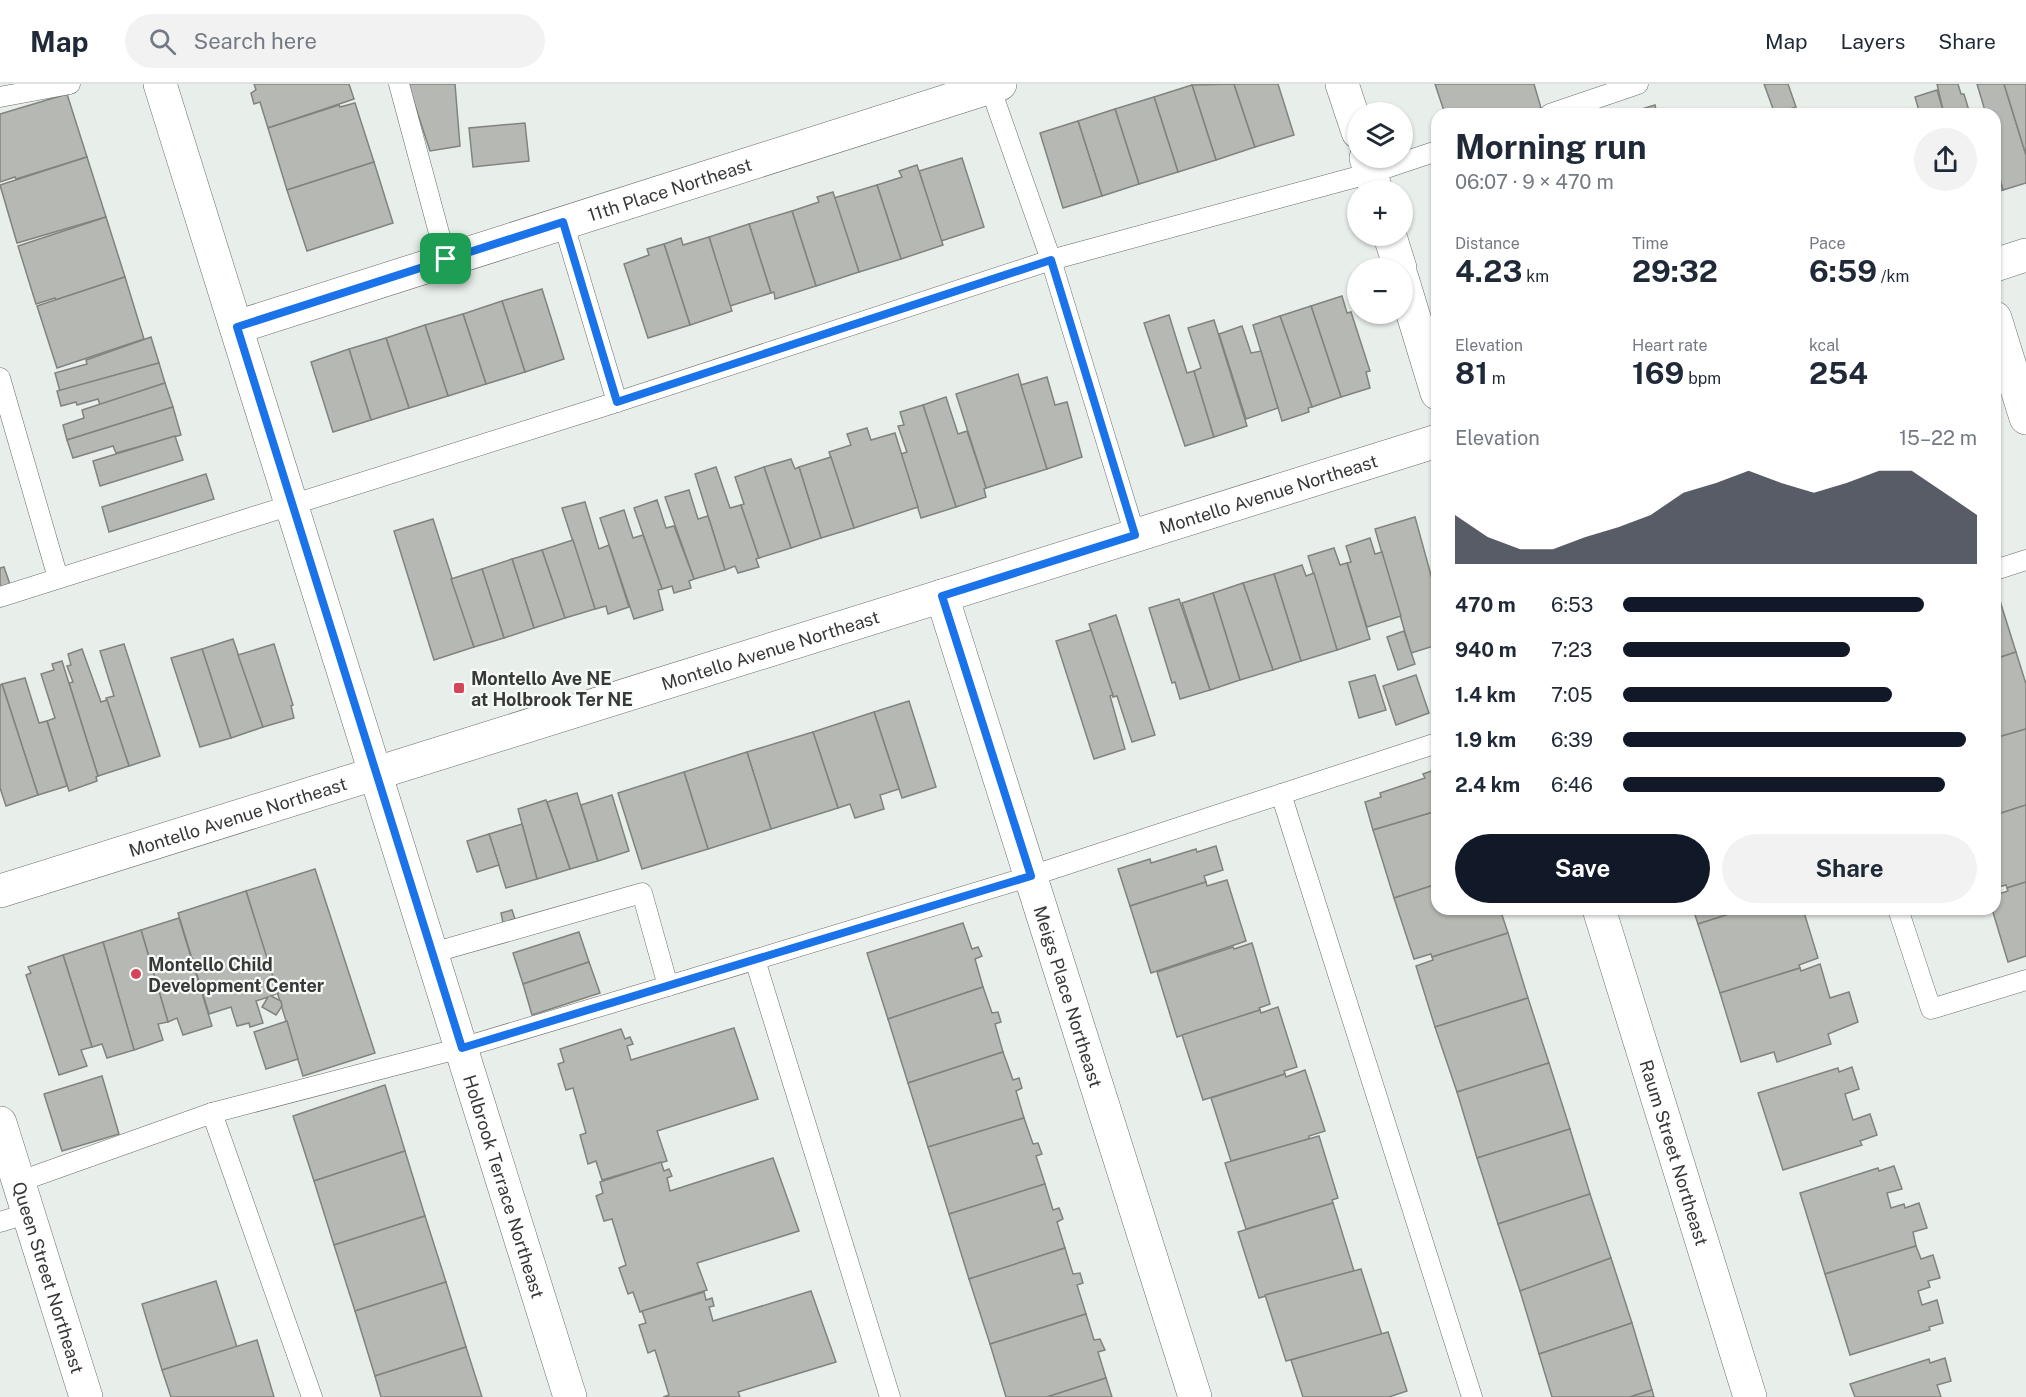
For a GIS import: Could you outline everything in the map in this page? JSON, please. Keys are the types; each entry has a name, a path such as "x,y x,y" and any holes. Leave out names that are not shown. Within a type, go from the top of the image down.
{"street":[{"name":"Holbrook Terrace Northeast","path":"160,84 570,1397"},
{"path":"1342,84 1348,102"},
{"name":"11th Place Northeast","path":"237,327 995,86"},
{"path":"2001,263 2026,255"},
{"path":"1413,314 1431,373"},
{"path":"2001,337 2026,418"},
{"name":"Montello Avenue Northeast","path":"0,891 1431,443"},
{"name":"Meigs Place Northeast","path":"942,596 1195,1397"},
{"name":"Raum Street Northeast","path":"1601,915 1750,1397"},
{"name":"Queen Street Northeast","path":"0,1123 18,1182 14,1217 86,1397"}],"lane":[{"path":"0,97 70,84"},
{"path":"399,84 446,259"},
{"path":"1560,108 1588,92 1638,84"},
{"path":"995,86 1135,535"},
{"path":"0,597 617,402 1051,260 1371,174 1431,153"},
{"path":"563,222 617,402"},
{"path":"0,378 58,578"},
{"path":"2001,568 2026,560"},
{"path":"18,1182 212,1113 462,1048 755,960 1031,876 1431,745"},
{"path":"1281,794 1472,1397"},
{"path":"432,953 642,893 668,986"},
{"path":"1900,915 1931,1009 2026,980"},
{"path":"755,960 890,1397"},
{"path":"212,1113 312,1397"}],"building":[{"path":"254,84 349,84 354,99 268,128 260,102 254,104 251,93 256,90"},
{"path":"408,84 455,84 460,146 430,151"},
{"path":"1234,84 1255,147 1216,160 1192,85"},
{"path":"1234,84 1278,84 1294,135 1255,147"},
{"path":"1435,84 1534,84 1541,108 1443,108"},
{"path":"1764,84 1788,84 1796,107 1773,108"},
{"path":"1937,84 1958,84 1968,108 1943,108"},
{"path":"1977,84 2004,84 2026,155 2026,183 2003,190 2001,184 2001,108 1984,108"},
{"path":"2004,84 2026,84 2026,155"},
{"path":"1192,85 1216,160 1178,172 1154,97"},
{"path":"1937,90 1942,108 1918,108 1915,97"},
{"path":"67,94 87,157 0,182 0,114"},
{"path":"1154,97 1178,172 1139,184 1115,109"},
{"path":"355,103 374,162 287,190 268,128 339,105 340,107"},
{"path":"1115,109 1139,184 1102,196 1078,121"},
{"path":"1078,121 1102,196 1063,208 1040,133"},
{"path":"525,123 529,161 473,167 469,128"},
{"path":"87,157 106,217 17,243 0,185"},
{"path":"962,158 984,227 941,241 919,171"},
{"path":"374,162 393,223 307,251 287,190"},
{"path":"917,165 943,245 901,259 877,185 902,177 899,171"},
{"path":"877,185 901,259 859,272 834,198"},
{"path":"833,192 859,272 816,286 792,211 819,202 817,197"},
{"path":"792,211 816,286 775,299 774,292 771,293 749,224"},
{"path":"106,217 125,277 56,300 55,298 36,304 18,246"},
{"path":"749,224 771,293 730,306 709,237"},
{"path":"709,237 732,311 690,325 664,244 681,238 683,245"},
{"path":"664,244 690,325 648,338 624,264 649,255 647,249"},
{"path":"125,277 144,339 57,368 37,306"},
{"path":"542,289 564,359 525,372 502,301"},
{"path":"1342,296 1347,313 1347,324 1355,324 1370,371 1366,372 1370,388 1341,397 1311,306"},
{"path":"502,301 525,372 486,384 463,314"},
{"path":"1311,306 1341,397 1312,407 1280,316"},
{"path":"463,314 486,384 448,396 425,325"},
{"path":"1169,315 1187,373 1194,371 1214,437 1185,446 1144,323"},
{"path":"1280,316 1312,407 1308,408 1309,412 1282,421 1253,325"},
{"path":"1214,320 1247,426 1214,437 1194,371 1201,368 1188,328"},
{"path":"425,325 448,396 409,408 386,338"},
{"path":"1242,326 1251,353 1261,351 1278,408 1246,419 1219,334"},
{"path":"151,337 159,363 60,391 55,373 87,364 86,360"},
{"path":"386,338 409,408 371,420 349,349"},
{"path":"349,349 371,420 333,432 311,362"},
{"path":"159,363 165,383 100,405 98,399 77,405 76,402 61,406 57,391"},
{"path":"1018,374 1047,469 986,488 956,394"},
{"path":"1047,377 1055,405 1067,402 1082,457 1047,469 1021,385"},
{"path":"165,383 173,407 67,440 63,425 84,418 82,410"},
{"path":"946,397 958,434 967,431 986,488 984,489 986,497 956,507 923,405"},
{"path":"923,405 956,507 921,518 901,454 907,452 898,426 904,425 900,412"},
{"path":"173,407 181,435 116,453 113,446 73,458 67,440"},
{"path":"867,428 871,440 895,433 918,507 854,528 829,452 851,445 847,434"},
{"path":"175,436 183,460 100,486 93,461"},
{"path":"831,457 854,528 821,538 799,467"},
{"path":"791,459 795,469 799,467 821,538 791,548 764,467"},
{"path":"716,467 730,508 741,505 759,558 756,559 759,567 738,573 735,566 725,570 695,474"},
{"path":"764,467 791,548 759,558 741,505 744,504 735,477"},
{"path":"206,474 214,499 109,532 102,507"},
{"path":"689,490 698,519 708,516 725,570 694,579 665,497"},
{"path":"657,500 666,528 674,526 694,579 689,581 691,588 674,593 672,586 662,589 634,508"},
{"path":"585,502 599,549 609,545 629,607 608,614 606,606 595,609 562,508"},
{"path":"624,510 633,538 643,535 662,589 658,590 663,610 634,619 600,518"},
{"path":"1415,517 1431,575 1431,647 1411,653 1375,529"},
{"path":"433,519 474,647 434,660 394,531"},
{"path":"1370,538 1375,554 1382,552 1401,616 1367,627 1347,563 1351,562 1346,546"},
{"path":"573,540 595,609 565,618 542,550"},
{"path":"1334,548 1340,565 1347,563 1370,639 1337,650 1308,556"},
{"path":"542,550 565,618 534,628 512,559"},
{"path":"512,559 534,628 504,638 482,569"},
{"path":"1302,565 1306,576 1314,573 1337,650 1301,661 1274,574"},
{"path":"4,567 12,590 0,594 0,568"},
{"path":"482,569 504,638 474,647 451,579"},
{"path":"1274,574 1301,661 1273,670 1243,583"},
{"path":"1243,583 1273,670 1240,680 1213,593"},
{"path":"1213,593 1240,680 1210,690 1182,603"},
{"path":"1179,599 1210,690 1180,699 1175,682 1172,683 1149,608"},
{"path":"2001,604 2016,652 2001,657"},
{"path":"1116,615 1155,735 1132,742 1117,696 1113,697 1089,624"},
{"path":"1091,630 1113,695 1110,696 1125,749 1094,759 1056,641"},
{"path":"1404,631 1415,664 1398,670 1387,637"},
{"path":"233,639 263,727 231,738 202,649"},
{"path":"124,644 160,756 129,766 106,698 114,696 100,651"},
{"path":"274,644 293,705 291,706 294,718 263,727 238,655"},
{"path":"82,649 101,702 107,700 129,766 98,776 69,683 73,682 67,666 71,665 68,654"},
{"path":"202,649 231,738 200,747 171,658"},
{"path":"2016,652 2026,684 2026,729 2001,736 2001,657"},
{"path":"62,661 98,776 97,781 69,791 47,721 55,718 41,674 54,670 52,664"},
{"path":"1375,675 1386,710 1359,718 1349,682"},
{"path":"1416,675 1429,713 1396,725 1383,686"},
{"path":"25,678 39,723 47,721 67,786 38,795 2,684"},
{"path":"2,684 38,795 6,806 0,788 0,685"},
{"path":"909,701 936,787 902,798 874,712"},
{"path":"874,712 899,789 880,795 884,809 855,818 850,804 838,808 813,732"},
{"path":"2026,729 2026,805 2001,813 2001,736"},
{"path":"813,732 838,808 771,829 747,752"},
{"path":"747,752 771,829 708,849 684,772"},
{"path":"1431,771 1431,813 1373,830 1365,802 1381,797 1380,793 1425,778 1423,774"},
{"path":"684,772 708,849 642,869 618,793"},
{"path":"577,793 598,861 570,869 547,802"},
{"path":"612,795 629,851 598,861 581,805"},
{"path":"546,800 570,869 537,879 518,809"},
{"path":"2026,805 2026,882 2007,888 2006,885 2001,886 2001,813"},
{"path":"1431,813 1431,886 1394,898 1373,830"},
{"path":"522,824 537,879 506,888 489,834"},
{"path":"489,834 499,865 477,872 467,841"},
{"path":"1216,846 1223,870 1204,876 1206,882 1130,906 1118,869 1150,859 1151,863 1196,849 1197,852"},
{"path":"315,869 375,1053 303,1076 246,891"},
{"path":"1227,880 1246,941 1151,973 1130,906 1206,882 1207,886"},
{"path":"2026,882 2026,956 2008,962 1994,915 2001,915 2001,893 2008,891 2007,888"},
{"path":"1431,886 1431,915 1502,915 1508,933 1432,957 1431,954 1414,959 1394,898"},
{"path":"246,891 278,993 271,996 281,1001 282,1006 276,1015 262,1007 268,997 256,1001 263,1023 250,1027 249,1023 237,1026 231,1007 209,1014 178,913"},
{"path":"512,910 515,919 503,923 501,913"},
{"path":"1695,915 1726,915 1698,924"},
{"path":"1726,915 1805,915 1818,958 1799,965 1800,968 1720,993 1698,924"},
{"path":"179,918 212,1026 183,1035 177,1018 168,1022 141,930"},
{"path":"963,923 972,949 978,947 982,956 975,959 983,987 888,1019 867,953"},
{"path":"141,930 168,1022 158,1024 163,1040 134,1050 103,942"},
{"path":"579,932 589,962 523,984 513,953"},
{"path":"1508,933 1528,998 1435,1027 1416,966 1433,960 1432,957"},
{"path":"103,942 134,1050 107,1058 102,1044 92,1047 63,955"},
{"path":"1252,943 1270,1004 1259,1008 1260,1010 1177,1037 1157,972"},
{"path":"63,955 92,1047 81,1050 87,1066 59,1075 26,975 31,973 28,967"},
{"path":"589,962 600,993 532,1015 523,984"},
{"path":"1820,964 1830,998 1849,992 1858,1022 1828,1034 1831,1044 1777,1062 1774,1052 1741,1062 1720,993"},
{"path":"983,987 992,1013 998,1012 1001,1022 995,1024 1003,1052 908,1083 888,1019"},
{"path":"1528,998 1549,1063 1457,1092 1435,1027"},
{"path":"1278,1007 1297,1067 1284,1071 1285,1074 1203,1100 1182,1035 1260,1010 1261,1013"},
{"path":"287,1021 298,1059 266,1069 254,1032"},
{"path":"734,1028 758,1099 657,1131 667,1161 602,1180 596,1161 588,1164 580,1135 586,1133 573,1088 566,1090 558,1064 564,1062 560,1049 621,1029 625,1039 630,1037 633,1044 627,1046 631,1060"},
{"path":"1003,1052 1013,1080 1019,1078 1022,1088 1016,1091 1024,1118 928,1147 908,1083"},
{"path":"1549,1063 1570,1129 1477,1158 1457,1092"},
{"path":"1852,1067 1859,1089 1845,1094 1853,1120 1870,1114 1877,1135 1860,1141 1862,1145 1783,1170 1758,1093 1838,1068 1839,1072"},
{"path":"1305,1070 1325,1131 1309,1136 1309,1139 1231,1161 1211,1098 1285,1074 1286,1077"},
{"path":"102,1076 119,1134 62,1151 44,1094"},
{"path":"385,1085 405,1151 314,1181 293,1116"},
{"path":"1024,1118 1033,1144 1038,1143 1042,1154 1036,1156 1045,1184 949,1214 928,1147"},
{"path":"1570,1129 1590,1194 1498,1224 1477,1158"},
{"path":"1319,1136 1338,1198 1332,1200 1333,1203 1246,1229 1225,1163"},
{"path":"405,1151 425,1216 334,1245 314,1181"},
{"path":"773,1158 799,1231 697,1263 707,1290 640,1312 633,1292 628,1294 619,1268 626,1265 612,1219 604,1221 596,1196 603,1193 600,1182 661,1162 664,1171 669,1169 672,1176 667,1178 670,1191"},
{"path":"1894,1166 1902,1189 1887,1193 1891,1208 1904,1204 1905,1208 1919,1203 1927,1228 1913,1232 1916,1246 1825,1274 1800,1193 1878,1168 1879,1171"},
{"path":"1045,1184 1053,1210 1059,1208 1063,1219 1057,1222 1065,1248 969,1279 949,1214"},
{"path":"1590,1194 1611,1258 1520,1291 1498,1224"},
{"path":"1333,1203 1354,1271 1259,1298 1238,1232"},
{"path":"425,1216 446,1282 355,1311 334,1245"},
{"path":"1916,1246 1921,1259 1933,1255 1940,1278 1928,1281 1930,1287 1918,1291 1922,1305 1937,1300 1943,1323 1929,1327 1930,1330 1850,1355 1825,1274"},
{"path":"1065,1248 1073,1274 1080,1273 1083,1283 1077,1285 1086,1314 990,1344 969,1279"},
{"path":"1611,1258 1632,1323 1539,1354 1520,1291"},
{"path":"1361,1269 1382,1335 1286,1361 1265,1295"},
{"path":"216,1281 237,1347 162,1370 142,1304"},
{"path":"446,1282 466,1347 375,1376 355,1311"},
{"path":"811,1291 836,1362 738,1392 740,1397 663,1397 669,1395 655,1350 648,1353 639,1325 646,1323 642,1311 704,1292 706,1300 712,1298 714,1306 709,1307 713,1321"},
{"path":"1086,1314 1094,1340 1100,1339 1105,1350 1098,1352 1106,1378 1047,1397 1006,1397 990,1344"},
{"path":"1632,1323 1652,1390 1630,1397 1552,1397 1539,1354"},
{"path":"1388,1332 1407,1391 1389,1397 1303,1397 1291,1360"},
{"path":"257,1340 274,1397 171,1397 162,1370"},
{"path":"466,1347 482,1397 381,1397 375,1376"},
{"path":"1945,1358 1951,1381 1937,1385 1941,1397 1855,1397 1850,1384 1929,1359 1930,1363"},
{"path":"1106,1378 1112,1397 1047,1397"},
{"path":"1652,1390 1654,1397 1630,1397"}],"place":[{"name":"Montello Ave NE at Holbrook Ter NE","path":"459,688"},
{"name":"Montello Child Development Center","path":"136,974"}],"route":[{"path":"563,222 617,402 1051,260 1135,535 942,596 1031,876 462,1048 237,327 446,259 563,222"}]}
